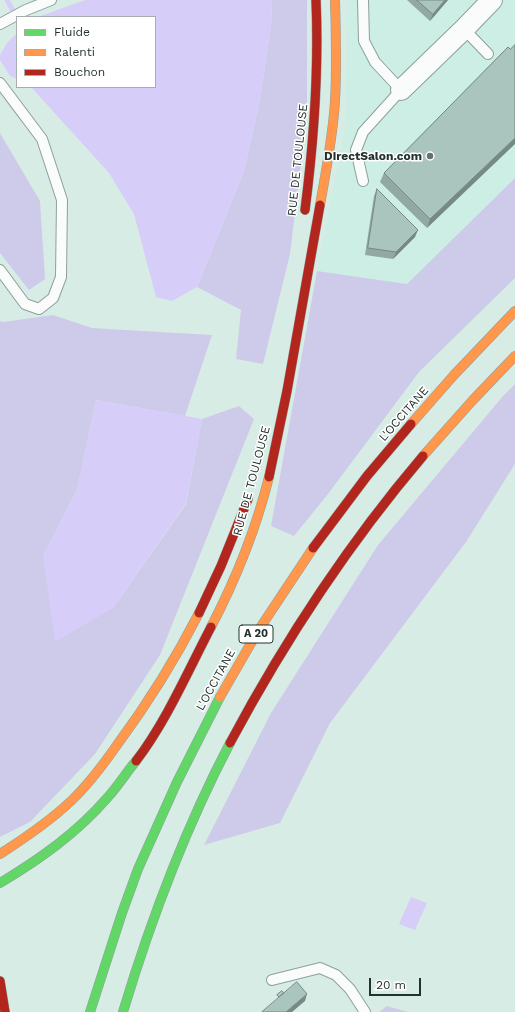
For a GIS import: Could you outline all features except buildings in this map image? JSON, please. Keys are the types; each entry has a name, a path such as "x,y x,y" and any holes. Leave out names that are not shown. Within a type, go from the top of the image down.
{"main road":[{"name":"RUE DE TOULOUSE","path":"304,220 315,115 318,22 316,0"},
{"name":"RUE DE TOULOUSE","path":"0,854 27,837 71,801 116,748 161,702 230,590 248,546 268,478 287,390 327,166 335,103 337,52 335,0"},
{"name":"L'OCCITANE","path":"90,1012 134,881 158,823 218,700 259,628 316,544 375,467 442,388 515,311"},
{"name":"A 20","path":"123,1012 135,970 175,860 223,756 254,699 282,653 354,544 398,487 446,429 481,390 515,356"},
{"name":"RUE DE TOULOUSE","path":"0,883 55,847 85,821 108,797 145,749 180,652 209,595 234,537 251,490"},
{"path":"0,981 4,1012"}],"street":[{"path":"401,90 492,0"}],"lane":[{"path":"2,23 26,10 51,0"},
{"path":"363,0 364,41 375,62 401,90 363,132 356,150 363,181"},
{"path":"464,29 488,54"},
{"path":"0,83 42,139 62,200 62,208 61,277 53,298 39,308 25,304 0,270"},
{"path":"272,980 320,968 336,975 350,989 365,1012"}],"shaded area":[{"path":"85,0 272,0 271,25 260,100 244,171 197,287 172,301 156,297 134,214 109,173 32,88 156,88 156,16 41,16"},
{"path":"272,0 307,0 307,115 290,254 263,364 236,359 241,310 197,287 244,171 260,100 271,25"},
{"path":"348,0 515,0 515,178 407,284 317,271 345,127"},
{"path":"16,34 16,79 10,76 0,60 0,55 7,43"},
{"path":"0,133 40,201 45,279 29,290 0,253"},
{"path":"515,178 515,278 419,372 328,494 294,536 271,526 317,271 407,284"},
{"path":"53,315 92,328 212,335 185,416 96,400 77,490 43,556 113,608 186,504 202,419 239,406 254,419 160,655 95,754 30,822 0,837 0,321 3,322"},
{"path":"515,384 515,464 466,542 330,723 280,823 204,845 271,713 378,545 503,396"},
{"path":"96,400 202,419 186,503 113,608 55,642 43,556 77,490"},
{"path":"411,897 427,903 415,930 399,924"},
{"path":"387,1006 408,1012 379,1012"}],"waterway":[{"path":"7,0 16,16"}],"traffic: fast":[{"path":"90,1012 138,869 177,782 220,697"},
{"path":"123,1012 145,943 170,875 198,808 230,743"},
{"path":"0,883 44,855 71,834 112,793 136,761"}],"traffic: slow":[{"path":"320,205 331,140 335,101 335,0"},
{"path":"411,424 454,375 515,311"},
{"path":"423,456 515,356"},
{"path":"211,627 229,591 252,535 269,477"},
{"path":"220,697 258,631 313,548"},
{"path":"0,854 28,836 54,816 89,782 150,697 171,664 199,613"}],"traffic: jam":[{"path":"305,210 315,105 317,53 316,0"},
{"path":"269,477 287,391 320,205"},
{"path":"313,548 367,476 411,424"},
{"path":"230,743 295,631 319,594 369,523 423,456"},
{"path":"199,613 221,566 248,499"},
{"path":"136,761 167,713 211,627"},
{"path":"0,981 5,1012"}],"place":[{"name":"DirectSalon.com","path":"430,156"}]}
